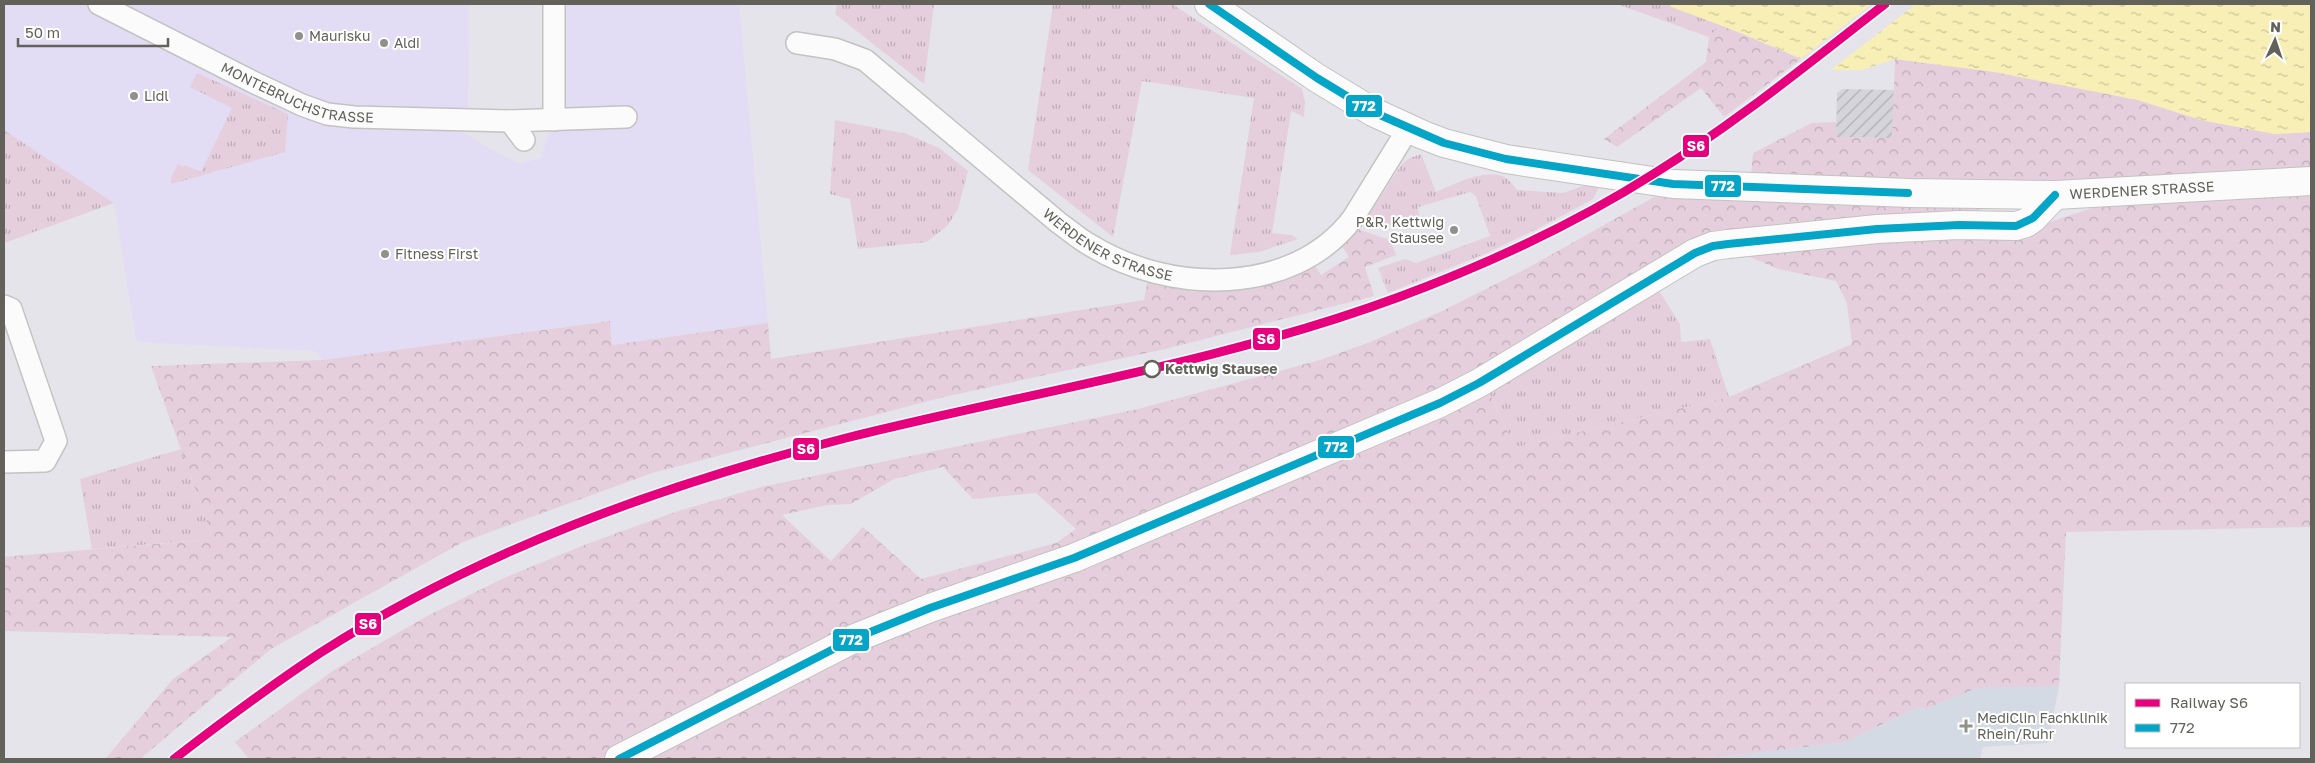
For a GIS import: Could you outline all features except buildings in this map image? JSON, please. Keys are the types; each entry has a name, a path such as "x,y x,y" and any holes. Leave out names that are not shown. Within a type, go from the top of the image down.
{"main road":[{"name":"WERDENER STRASSE","path":"1209,4 1373,112 1408,129 1444,143 1506,158 1673,184 1900,192 2055,195 2311,181"},
{"path":"619,759 853,639 930,608 1074,558 1440,403 1479,383 1695,253 1728,244 1877,229 1958,225 2016,226 2030,221 2055,195"}],"street":[{"name":"MONTEBRUCHSTRASSE","path":"99,4 253,82 302,105 328,114 354,117 510,121 626,117"},
{"path":"554,4 554,120"},
{"name":"WERDENER STRASSE","path":"797,43 835,49 865,60 1059,223 1090,246 1124,262 1183,278 1209,280 1265,273 1305,260 1319,251 1343,230 1352,218 1408,129"},
{"path":"510,121 524,140"},
{"path":"4,306 11,309 56,441 45,461 4,462"}],"shaded area":[{"path":"4,4 469,4 468,117 449,124 495,152 520,164 541,158 550,128 563,4 739,4 768,323 612,345 609,321 323,360 315,351 139,342 136,338 114,203 4,130"},
{"path":"1843,89 1894,90 1892,138 1836,137 1837,93"},
{"name":"MediClin Fachklinik Rhein/Ruhr","path":"2059,686 2048,743 1983,747 1980,759 1702,759 1848,742 1919,707 1926,709 1977,688"}],"green space":[{"path":"837,4 934,4 924,84 835,14"},
{"path":"1053,4 1172,4 1302,89 1305,102 1304,117 1291,111 1272,233 1292,235 1298,239 1259,252 1230,255 1254,98 1142,81 1113,237 1028,170"},
{"path":"1617,4 1664,4 1721,25 1709,37"},
{"path":"1721,25 1801,59 1724,117 1701,88 1617,147 1604,139 1706,62 1709,37"},
{"path":"1895,59 1995,72 2138,100 2201,120 2275,134 2311,132 2311,173 2053,182 1751,175 1753,153 1812,123 1836,122 1836,137 1892,138"},
{"path":"197,73 288,114 285,152 171,184 171,178 178,164 201,172 232,108 190,87"},
{"path":"835,120 907,134 939,148 968,171 958,209 948,225 927,242 858,249 850,199 830,194"},
{"path":"4,130 114,203 4,243"},
{"path":"1421,154 1436,192 1476,176 1485,175 1502,176 1517,190 1563,193 1586,185 1600,185 1593,199 1543,226 1487,253 1388,293 1378,268 1405,259 1416,263 1490,236 1476,196 1470,192 1418,207 1420,225 1414,227 1394,226 1367,217 1402,164 1410,158"},
{"path":"2311,184 2311,527 2066,532 2059,686 1977,688 1926,709 1919,707 1848,742 1702,759 634,759 782,680 1486,386 1515,447 1729,397 1852,344 1847,303 1836,281 1778,269 1736,251 2026,230 2113,201"},
{"path":"1654,197 2003,207 1712,241 1439,397 600,759 249,759 235,742 334,670 427,616 504,578 587,544 675,512 761,487 1138,409 1320,360 1370,342 1440,312 1522,271","holes":["943,467 973,499 1036,493 1076,529 1056,543 921,579 863,527 831,561 782,515 827,505 851,504 894,479"]},
{"path":"1357,229 1390,240 1396,255 1365,267 1374,296 1165,349 944,397 652,473 463,542 271,649 140,759 105,759 173,679 232,637 4,631 4,557 213,539 151,366 323,360 610,321 612,345 768,323 771,359 1144,300 1149,274 1314,264 1321,275 1349,257 1340,243"},
{"path":"1654,283 1680,324 1681,342 1710,339 1729,397 1515,447 1486,386"},
{"path":"181,449 213,539 92,549 80,479"}],"water":[{"path":"1664,4 2311,4 2311,132 2275,134 2201,120 2138,100 1995,72 1895,59 1862,70 1827,70 1746,35"}],"pier":[{"path":"1872,4 1916,4 1827,73 1798,61"}],"rail line":[{"name":"S6","path":"174,759 246,704 301,666 381,616 509,552 574,524 709,477 846,438 1125,375 1263,340 1332,320 1399,297 1498,257 1562,226 1625,192 1685,154 1772,92 1885,4"}],"transit line":[{"name":"772","path":"1209,4 1317,78 1373,112 1444,143 1506,159 1673,184 1908,193"},
{"name":"772","path":"619,759 853,639 930,608 1074,558 1440,403 1479,383 1695,253 1713,246 1728,244 1877,229 1959,225 2016,226 2033,218 2055,195"}],"place":[{"name":"Maurisku","path":"299,36"},
{"name":"Aldi","path":"384,43"},
{"name":"Lidl","path":"134,96"},
{"name":"P&R, Kettwig Stausee","path":"1454,230"},
{"name":"Fitness First","path":"385,254"},
{"name":"Kettwig Stausee","path":"1152,369"},
{"name":"MediClin Fachklinik Rhein/Ruhr","path":"1966,726"}]}
